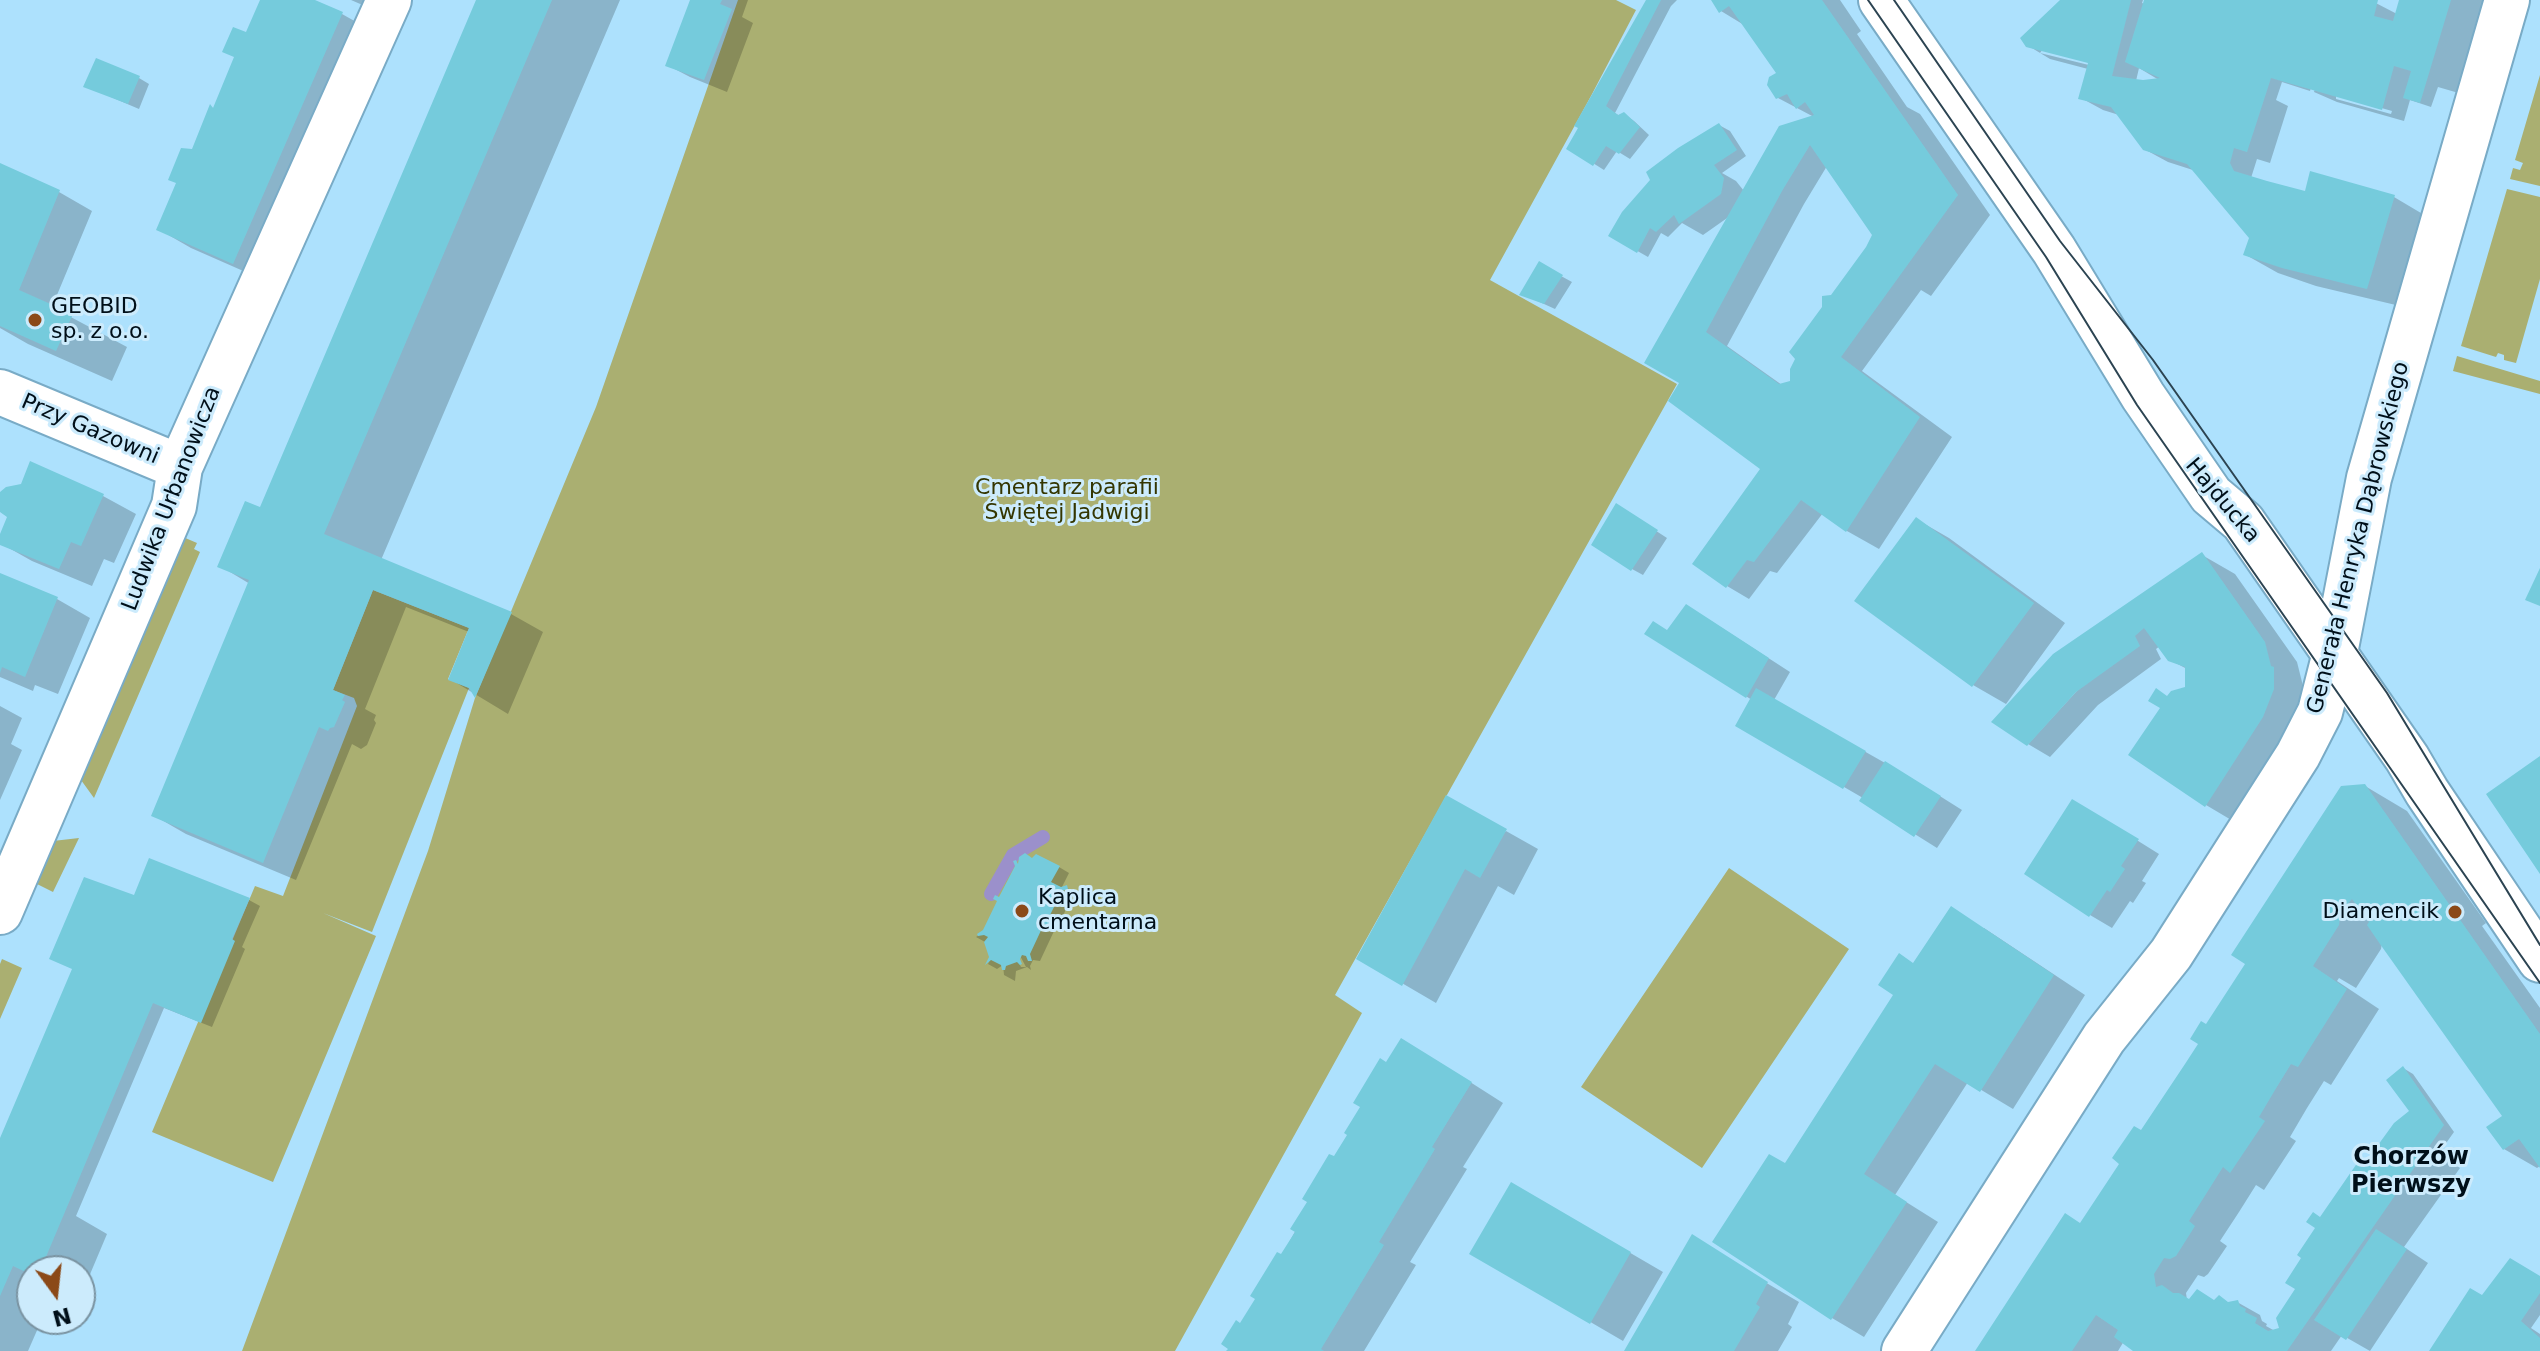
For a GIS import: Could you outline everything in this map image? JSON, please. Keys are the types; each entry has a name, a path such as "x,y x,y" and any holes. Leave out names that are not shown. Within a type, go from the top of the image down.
{"street":[{"name":"Ludwika Urbanowicza","path":"0,912 174,506 180,467 389,0"},
{"name":"Hajducka","path":"1881,0 2054,250 2122,365 2177,446 2211,495 2243,522 2335,653 2540,960"},
{"name":"Generała Henryka Dąbrowskiego","path":"1904,1351 2104,1038 2171,954 2298,755 2320,712 2335,653 2369,478 2507,0"},
{"name":"Przy Gazowni","path":"0,392 180,467"}],"green space":[{"name":"Cmentarz parafii Świętej Jadwigi","path":"738,0 1616,0 1636,10 1490,280 1677,384 1335,995 1362,1013 1175,1351 242,1351 428,851 475,698 596,407"},
{"path":"2540,75 2540,186 2510,179 2513,168 2520,170 2523,163 2515,160"},
{"path":"2507,189 2540,197 2540,279 2516,363 2504,360 2504,355 2498,353 2496,357 2461,346"},
{"path":"2457,356 2540,381 2540,394 2453,371"},
{"path":"183,537 197,543 194,549 200,552 94,798 81,780"},
{"path":"373,590 469,628 448,679 469,688 372,932 323,913 376,936 273,1182 152,1132 255,886 283,896 357,706 354,698 333,690"},
{"path":"79,838 53,892 35,883 53,841"},
{"path":"1729,868 1849,949 1702,1168 1581,1087"},
{"path":"2,959 22,968 0,1019 0,964"}],"building":[{"path":"260,0 315,0 343,12 233,264 156,230 176,183 168,180 181,148 192,149 234,57 222,52 233,27 246,32"},
{"path":"476,0 552,0 324,534 512,612 475,698 469,688 448,680 469,628 373,590 333,690 345,695 342,700 345,702 334,727 328,731 319,727 263,863 151,816 249,580 217,567 245,501 260,507"},
{"path":"690,0 722,0 720,4 732,9 704,80 665,66"},
{"path":"1646,0 1661,0 1606,106 1618,115 1624,112 1640,127 1619,154 1606,146 1593,166 1566,149 1578,128 1574,126"},
{"path":"1711,0 1822,0 1958,195 1841,357 1920,417 1846,532 1801,500 1754,562 1747,560 1726,588 1692,564 1760,469 1668,401 1679,383 1644,363 1779,126 1814,115 1805,102 1796,109 1787,94 1776,99 1767,85 1769,77 1776,73 1729,6 1719,13","holes":["1810,145 1872,235 1831,295 1822,296 1822,307 1789,352 1795,359 1790,369 1790,381 1779,384 1706,332"]},
{"path":"2060,0 2131,0 2112,76 2143,80 2160,78 2125,62 2144,0 2378,0 2374,16 2393,21 2399,0 2451,0 2420,103 2403,98 2411,71 2394,66 2382,110 2271,78 2247,152 2234,148 2230,163 2234,171 2267,181 2305,191 2310,171 2395,195 2367,289 2243,255 2249,238 2187,164 2143,150 2111,107 2078,99 2088,63 2026,47 2020,38"},
{"path":"96,58 140,76 128,104 83,87"},
{"path":"1719,123 1737,150 1714,165 1724,178 1721,194 1679,224 1674,215 1656,232 1650,228 1637,253 1608,236 1622,212 1650,180 1646,172"},
{"path":"0,163 60,190 19,290 73,314 56,351 0,326"},
{"path":"1539,261 1563,275 1544,304 1519,295"},
{"path":"30,461 104,494 81,546 71,542 59,569 0,545 0,534 7,517 0,512 0,492 6,487 21,484"},
{"path":"1616,503 1658,530 1631,571 1591,545"},
{"path":"1916,517 2034,603 1972,687 1854,601"},
{"path":"2202,552 2265,642 2271,666 2274,667 2274,689 2263,717 2205,807 2128,755 2160,708 2148,701 2156,688 2167,696 2171,691 2185,687 2185,667 2168,661 2144,628 2135,636 2140,646 2076,692 2027,746 1991,722 2053,654"},
{"path":"2540,568 2540,606 2525,600"},
{"path":"0,573 58,597 25,677 2,667 0,673"},
{"path":"1686,604 1769,658 1746,698 1644,634 1653,621 1667,630"},
{"path":"1756,688 1866,751 1843,789 1735,726"},
{"path":"2540,756 2540,874 2486,794"},
{"path":"1885,761 1941,796 1914,837 1859,801"},
{"path":"2365,784 2540,1034 2540,1168 2519,1139 2503,1150 2486,1127 2502,1116 2380,944 2352,899 2341,911 2339,925 2313,966 2347,989 2298,1067 2291,1064 2259,1117 2265,1121 2230,1173 2223,1167 2189,1221 2195,1226 2176,1256 2164,1258 2154,1274 2156,1287 2162,1285 2189,1299 2197,1289 2214,1300 2219,1295 2228,1302 2238,1300 2245,1312 2257,1318 2255,1323 2268,1331 2279,1328 2276,1318 2295,1289 2285,1283 2301,1258 2297,1255 2315,1228 2306,1222 2313,1212 2320,1217 2360,1159 2365,1163 2394,1123 2409,1111 2386,1080 2403,1066 2444,1125 2287,1351 2133,1351 2114,1337 2118,1330 2096,1315 2072,1351 1975,1351 2065,1213 2080,1223 2119,1164 2112,1158 2134,1126 2141,1130 2198,1044 2190,1039 2201,1021 2206,1024 2245,964 2231,955 2341,786"},
{"path":"1446,795 1507,829 1480,878 1465,869 1402,986 1356,959"},
{"path":"2072,799 2139,839 2121,866 2125,869 2089,917 2024,874"},
{"name":"Kaplica cmentarna","path":"1025,853 1032,858 1036,854 1060,866 1051,882 1061,887 1067,885 1068,889 1062,891 1047,921 1051,922 1049,928 1044,924 1030,954 1032,961 1022,955 1022,964 1017,962 1002,970 1001,965 991,960 985,965 989,957 984,942 988,937 977,934 983,930 997,901 993,899 995,895 999,897 1015,866 1013,861 1016,860 1018,864 1019,857"},
{"path":"149,858 250,898 201,1023 153,1003 47,1255 16,1255 16,1267 13,1266 0,1296 0,1138 72,969 49,959 84,877 134,895"},
{"path":"1951,906 2054,975 1980,1092 1935,1064 1864,1174 1907,1202 1831,1320 1712,1242 1769,1154 1785,1163 1893,995 1878,985 1899,953 1913,963"},
{"path":"1401,1038 1472,1082 1379,1242 1384,1245 1321,1349 1324,1351 1226,1351 1228,1349 1221,1344 1236,1320 1240,1323 1255,1299 1250,1296 1277,1252 1281,1254 1295,1232 1290,1229 1307,1202 1302,1199 1329,1154 1334,1156 1347,1135 1344,1133 1360,1107 1353,1103 1380,1058 1386,1062"},
{"path":"1511,1182 1631,1252 1590,1324 1469,1254"},
{"path":"2376,1229 2407,1249 2346,1340 2314,1320"},
{"path":"1692,1234 1768,1282 1756,1304 1760,1307 1734,1351 1624,1351"},
{"path":"2510,1258 2540,1276 2540,1293 2521,1321 2540,1338 2540,1351 2429,1351 2470,1288 2482,1295"}],"waterway":[{"path":"991,894 1013,855 1043,837"}],"tram line":[{"path":"1868,0 2046,257 2137,405 2540,983"},
{"path":"1894,0 2060,241 2153,360 2387,693 2540,945"}],"place":[{"name":"GEOBID sp. z o.o.","path":"35,320"},
{"name":"Kaplica cmentarna","path":"1022,911"},
{"name":"Diamencik","path":"2455,912"}],"district":[{"name":"Chorzów Pierwszy","path":"2411,1172"}]}
